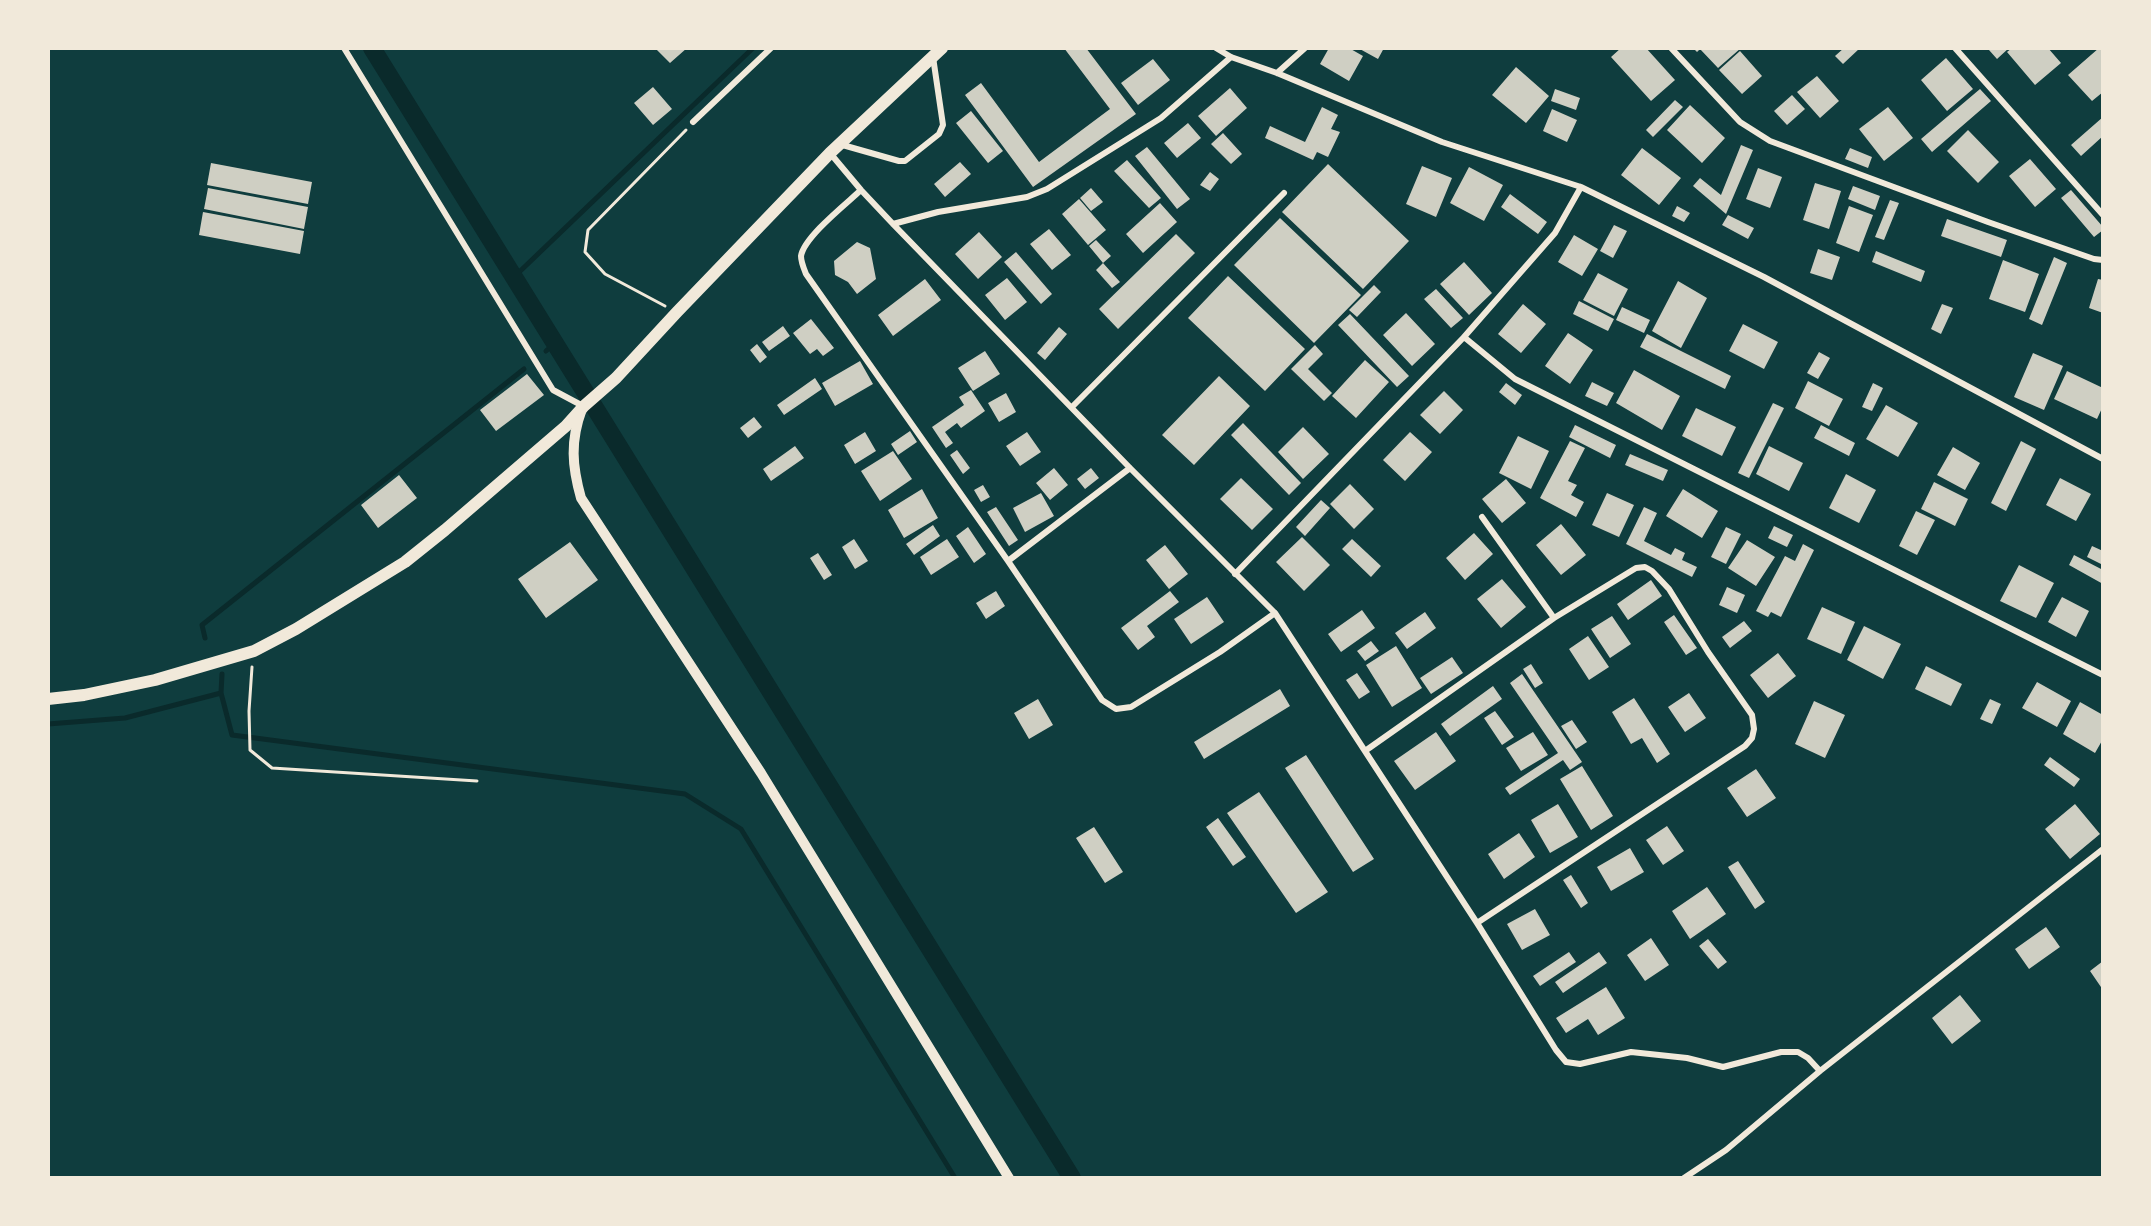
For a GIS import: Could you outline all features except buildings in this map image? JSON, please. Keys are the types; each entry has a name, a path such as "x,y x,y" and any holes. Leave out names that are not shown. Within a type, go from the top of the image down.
{"main road":[{"path":"48,699 120,688 254,651 296,630 405,562 566,426 584,406 616,378 834,148 937,52"},
{"path":"584,406 575,433 573,461 573,471 581,498 761,773 1009,1178"}],"street":[{"path":"344,48 553,390 584,406"},
{"path":"693,122 771,48"},
{"path":"1216,48 1231,57 1277,73 1442,142 1581,187 1764,277 2103,459"},
{"path":"1277,73 1305,48"},
{"path":"1671,48 1740,122 1770,141 1988,222 2094,259 2103,260"},
{"path":"1955,48 2103,215"},
{"path":"834,148 905,161 939,134 943,125 937,52"},
{"path":"893,224 938,212 1027,196 1047,189 1161,118 1231,57"},
{"path":"834,148 861,190 893,224 1130,468 1275,613 1477,923 1556,1050 1566,1062 1580,1064 1631,1052 1687,1058 1723,1067 1781,1052 1798,1052 1808,1058 1820,1071"},
{"path":"1235,574 1464,338 1555,233 1581,187"},
{"path":"861,190 813,236 801,256 806,274 1008,561 1102,700 1116,709 1131,707 1220,652 1275,613"},
{"path":"1072,407 1284,193"},
{"path":"1464,338 1515,379 2103,675"},
{"path":"1008,561 1130,468"},
{"path":"1482,517 1554,618"},
{"path":"1365,751 1554,618 1636,568 1645,567 1669,589 1708,652 1752,715 1754,729 1752,738 1745,746 1477,923"},
{"path":"1684,1178 1726,1150 1820,1071 2103,849"}],"path":[{"path":"677,312 605,274 585,252 588,230 693,122"},
{"path":"254,651 249,711 250,750 272,768 477,781"}],"waterway":[{"path":"372,48 1072,1178"},
{"path":"514,277 753,48"},
{"path":"546,351 555,343"},
{"path":"205,638 202,625 524,369"},
{"path":"222,674 221,693 232,735 685,794 741,829 955,1178"},
{"path":"48,724 125,718 221,693"}]}
